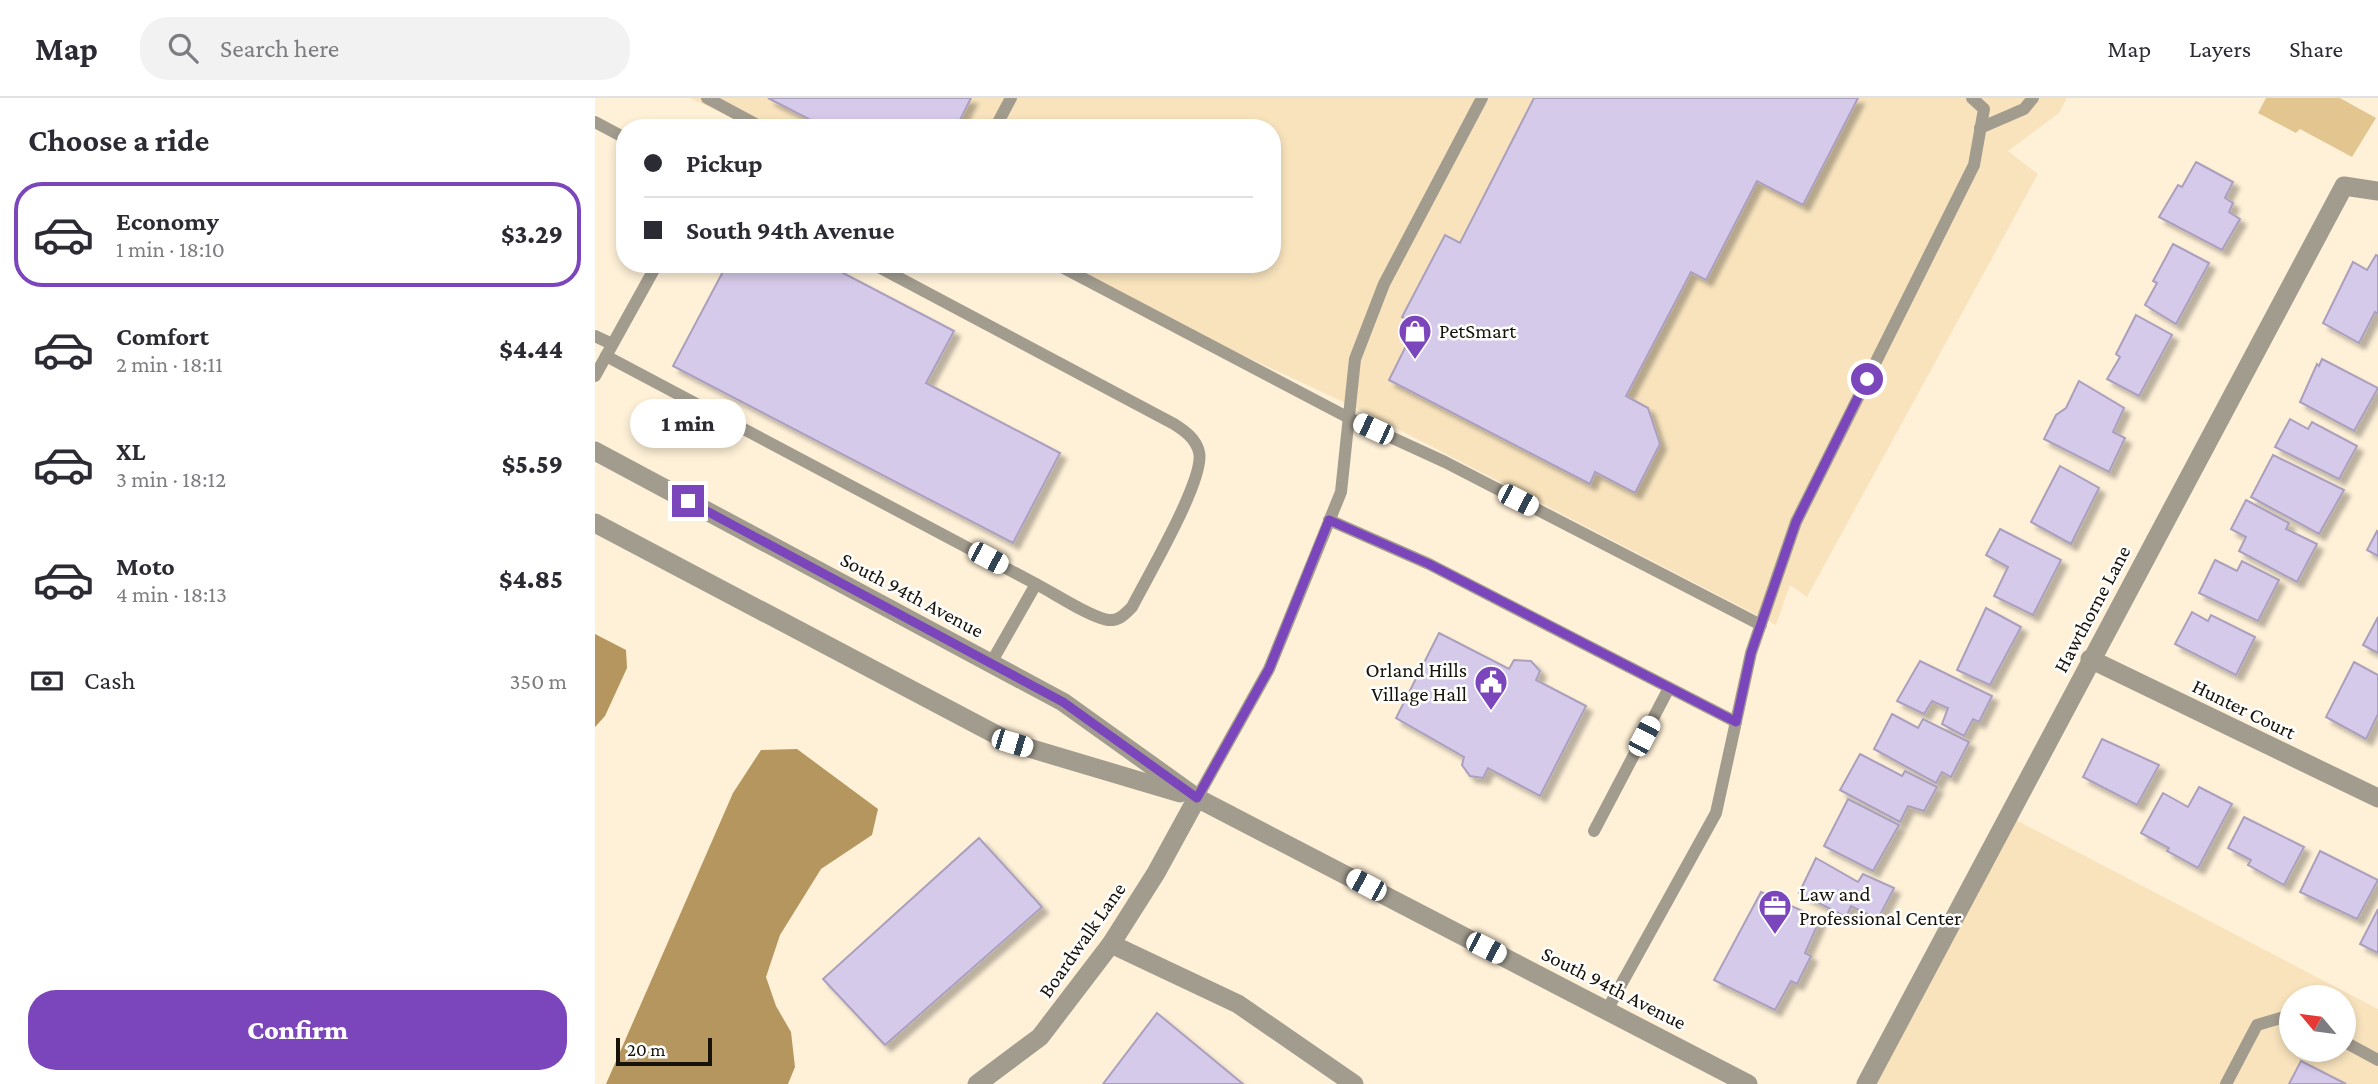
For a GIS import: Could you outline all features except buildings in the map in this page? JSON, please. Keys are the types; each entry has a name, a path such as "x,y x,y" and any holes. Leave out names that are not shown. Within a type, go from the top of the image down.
{"street":[{"name":"Hawthorne Lane","path":"1866,1084 2344,186 2378,191"},
{"name":"South 94th Avenue","path":"595,451 1063,702 1197,798 1748,1084"},
{"name":"South 94th Avenue","path":"595,523 1012,743 1197,798"},
{"name":"Hunter Court","path":"2090,659 2378,799"},
{"name":"Boardwalk Lane","path":"977,1084 1040,1037 1111,944 1156,873 1197,798"},
{"path":"1111,944 1238,1004 1354,1084"}],"lane":[{"path":"708,98 746,119"},
{"path":"1000,119 1011,98"},
{"path":"1197,798 1269,669 1341,492 1355,359 1384,284 1482,98"},
{"path":"1607,1010 1716,813 1751,653 1796,522 1974,165 1985,109 1972,98"},
{"path":"1980,128 2024,109 2033,98"},
{"path":"595,122 616,133"},
{"path":"595,376 652,273"},
{"path":"595,336 609,350 1035,584 1094,615 1110,620 1123,617 1132,607 1198,471 1199,452 1190,435 889,273"},
{"path":"1073,273 1349,418 1445,462 1761,625"},
{"path":"1329,520 1429,564 1736,722"},
{"path":"991,663 1035,584"},
{"path":"1594,831 1669,688"},
{"path":"2227,1084 2256,1025 2279,1018"},
{"path":"2356,1048 2378,1059"}],"shaded area":[{"path":"690,98 2067,98 2059,113 2008,151 2038,174 1807,597 1790,585 1776,625 1365,412 1066,273 1281,273 1281,119 735,119"},
{"path":"2266,98 2340,98 2376,118 2352,157 2300,129 2296,133 2258,113"},
{"path":"595,634 626,650 627,668 605,716 595,727"},
{"path":"797,749 878,809 872,835 821,869 780,935 766,977 776,1006 791,1032 795,1067 788,1084 606,1084 733,793 761,750"},
{"path":"2016,820 2332,985 2279,985 2279,1062 2356,1062 2356,998 2378,1009 2378,1084 1869,1084"}],"place":[{"name":"PetSmart","path":"1415,361"},
{"name":"Orland Hills Village Hall","path":"1491,712"},
{"name":"Law and Professional Center","path":"1775,936"}],"route":[{"path":"688,501 1063,702 1197,798 1269,669 1329,520 1429,564 1736,722 1751,653 1796,522 1867,379"}]}
